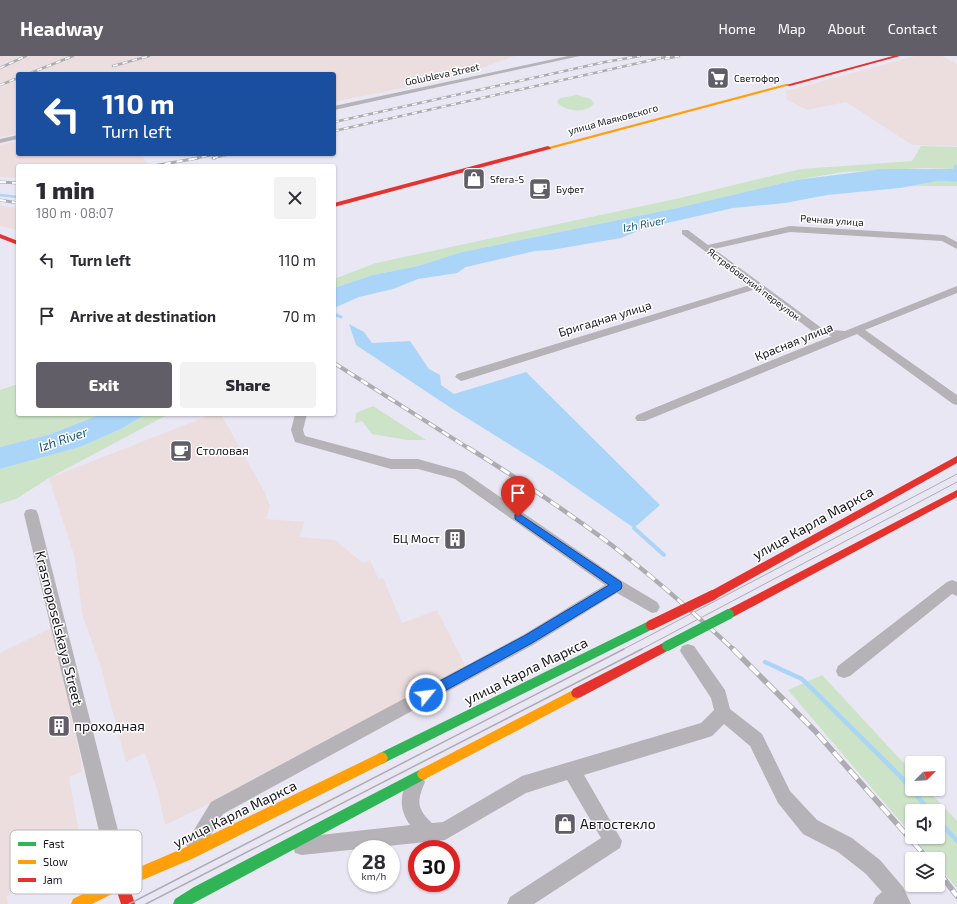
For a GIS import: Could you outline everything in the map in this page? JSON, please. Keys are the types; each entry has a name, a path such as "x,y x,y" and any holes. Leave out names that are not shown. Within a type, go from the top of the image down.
{"main road":[{"name":"улица Маяковского","path":"336,204 898,56"},
{"path":"0,236 16,242"},
{"name":"улица Карла Маркса","path":"142,873 189,853 713,595 957,459"},
{"path":"180,904 198,892 281,848 957,493"},
{"name":"улица Карла Маркса","path":"78,904 98,894"},
{"path":"125,894 128,904"}],"street":[{"name":"Golubleva Street","path":"336,108 577,56"},
{"path":"0,140 16,137"},
{"name":"Речная улица","path":"705,248 790,229 944,238 957,246"},
{"name":"Ястребовский переулок","path":"685,232 820,332 853,333 957,401"},
{"name":"Бригадная улица","path":"460,377 756,286"},
{"name":"Красная улица","path":"641,418 853,333 957,289"},
{"path":"300,416 297,430 299,439 391,464 418,464 459,475 617,586 652,607"},
{"name":"Krasnoposelskaya Street","path":"31,514 108,830"},
{"path":"189,853 217,808 528,640 617,586"},
{"path":"844,671 952,586 957,590"},
{"path":"688,651 719,694 722,713 756,740 784,797 810,827 845,845 874,867 893,901"},
{"path":"281,848 445,831 522,785 706,730 722,713"},
{"path":"429,833 418,823 410,809 410,796 415,782 434,769"},
{"path":"517,904 613,841 571,771"}],"shaded area":[{"path":"0,56 515,56 456,77 336,102 336,72 16,72 16,134 0,137"},
{"path":"915,56 942,56 957,64 957,146 912,145 846,102 807,110 787,100 786,91"},
{"path":"16,141 16,156 142,156 147,164 16,164 16,178 0,177 0,145"},
{"path":"0,206 16,208 16,230 0,226"},
{"path":"208,416 222,416 264,491 270,506 266,519 304,522 300,537 335,540 363,563 370,560 379,580 383,578 402,623 437,610 466,667 244,787 165,825 158,793 145,753 126,762 100,664 83,617 74,555 49,478"},
{"path":"51,628 80,755 82,772 69,777 79,830 10,830 11,894 7,896 8,904 0,904 0,653"}],"green space":[{"path":"577,95 591,99 594,103 587,109 570,110 557,102 560,98"},
{"path":"921,146 957,147 957,165 954,165 953,169 926,168 844,172 796,180 677,208 462,252 418,266 373,275 336,287 336,278 376,263 680,198 801,169 912,161"},
{"path":"939,181 957,182 957,186 913,186"},
{"path":"16,385 16,416 96,416 51,434 0,447 0,390"},
{"path":"373,406 426,440 407,440 372,434 362,421 355,423 356,413"},
{"path":"143,416 165,416 49,478 16,499 0,504 0,469 80,447 121,429"},
{"path":"822,675 905,764 905,796 934,796 941,804 905,804 905,827 788,690"},
{"path":"945,808 957,821 957,888 945,874 945,852 926,852 919,844 945,844"}],"water":[{"name":"Izh River","path":"954,165 957,165 957,182 939,181 900,188 827,195 785,203 733,208 645,228 621,238 551,250 535,251 466,267 457,273 418,279 393,289 359,297 336,307 336,287 373,275 418,266 462,252 677,208 796,180 882,169 953,169"},
{"path":"349,324 364,332 372,343 410,341 429,369 440,375 441,385 454,394 526,372 660,505 634,528 552,471 451,408 356,345"},
{"name":"Izh River","path":"96,416 143,416 121,429 80,447 0,469 0,447 51,434"}],"waterway":[{"path":"0,195 16,197"},
{"path":"336,315 341,317"},
{"path":"634,528 664,555"},
{"path":"765,662 802,679 899,775 924,804"},
{"path":"945,828 957,841"}],"tram line":[{"path":"622,650 957,474"},
{"path":"640,650 957,482"},
{"path":"129,904 624,649"},
{"path":"146,904 642,649"}],"railway":[{"path":"0,68 26,56"},
{"path":"33,72 73,56"},
{"path":"113,66 149,56"},
{"path":"336,122 605,62 640,56"},
{"path":"336,131 670,56"},
{"path":"665,59 679,56"},
{"path":"0,85 16,79"},
{"path":"192,159 207,156"},
{"path":"215,158 213,158 222,156"},
{"path":"164,164 198,158"},
{"path":"0,182 16,183"},
{"path":"0,200 16,203"},
{"path":"336,364 468,448"},
{"path":"467,447 537,492 605,540 671,594 734,650"},
{"path":"734,650 815,731 922,852"},
{"path":"945,880 957,896"}],"traffic: fast":[{"path":"667,646 729,614"},
{"path":"382,758 651,625"},
{"path":"180,904 199,892 423,774"}],"traffic: slow":[{"path":"548,148 788,85"},
{"path":"423,774 577,693"},
{"path":"142,873 189,853 382,758"},
{"path":"78,904 98,894"}],"traffic: jam":[{"path":"788,85 898,56"},
{"path":"336,204 548,148"},
{"path":"0,236 16,242"},
{"path":"713,595 957,459"},
{"path":"729,614 957,493"},
{"path":"651,625 713,595"},
{"path":"577,693 667,646"},
{"path":"125,894 128,904"}],"place":[{"name":"Светофор","path":"718,78"},
{"name":"Sfera-S","path":"474,179"},
{"name":"Буфет","path":"540,189"},
{"name":"Столовая","path":"181,451"},
{"name":"БЦ Мост","path":"455,539"},
{"name":"проходная","path":"59,726"},
{"name":"Автостекло","path":"565,824"}],"route":[{"path":"426,695 528,640 617,586 518,517"}]}
